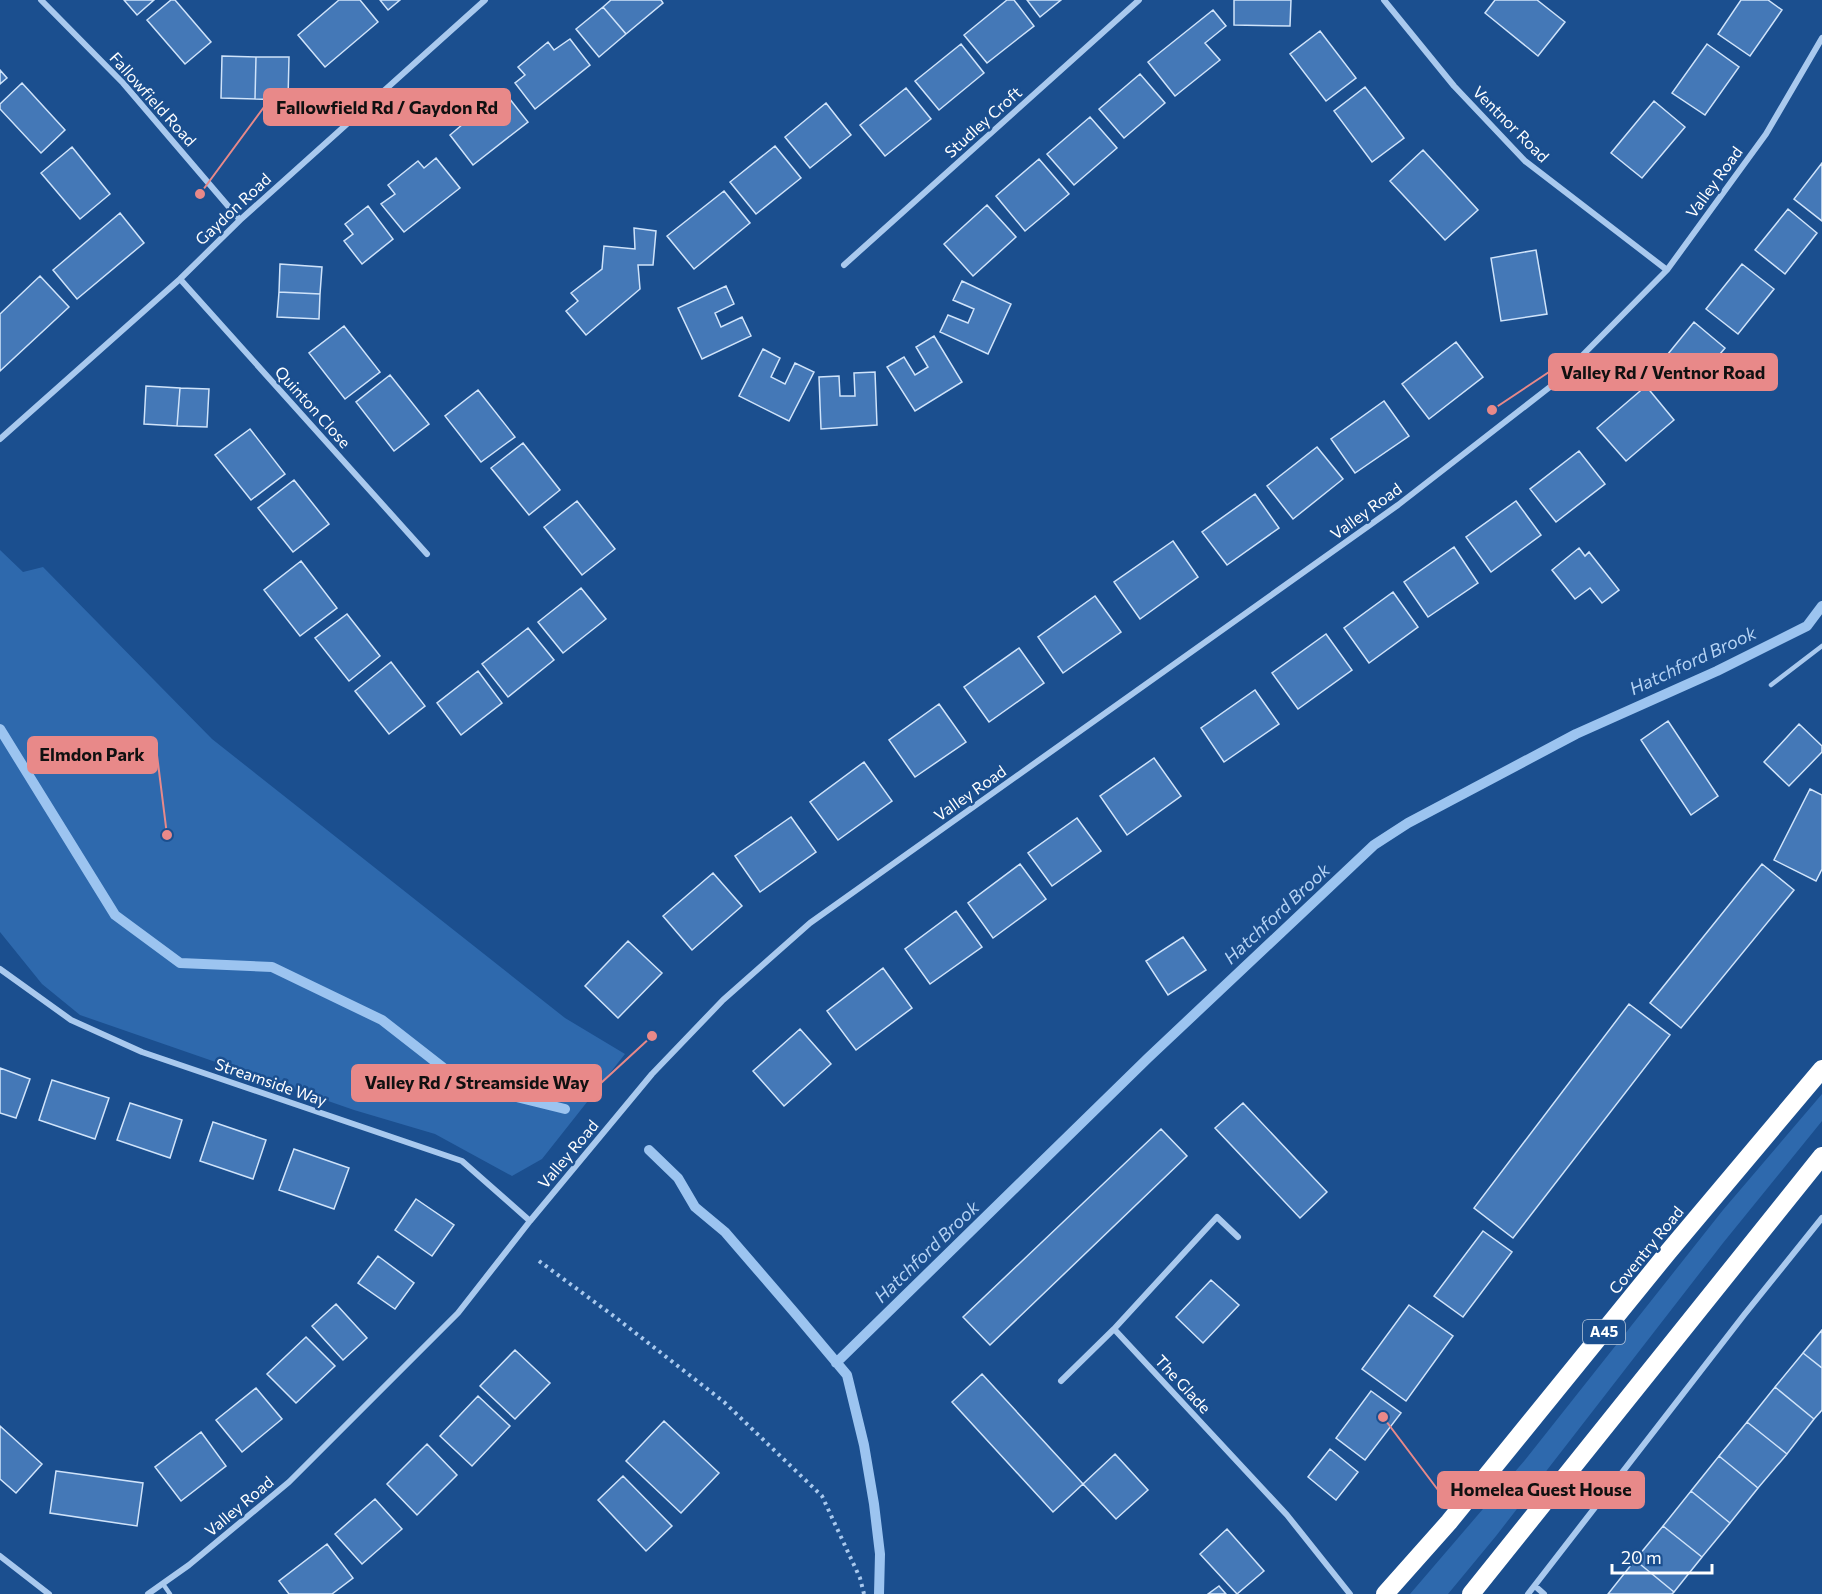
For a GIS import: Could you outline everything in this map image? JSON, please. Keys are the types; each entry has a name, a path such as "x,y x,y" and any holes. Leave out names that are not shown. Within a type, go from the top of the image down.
{"highway":[{"name":"Coventry Road","path":"1385,1594 1449,1522 1822,1069"},
{"path":"1471,1594 1822,1156"}],"street":[{"name":"Fallowfield Road","path":"41,0 123,83 240,220"},
{"name":"Gaydon Road","path":"0,439 180,279 240,220 485,0"},
{"name":"Studley Croft","path":"844,265 1139,0"},
{"name":"Ventnor Road","path":"1384,0 1454,86 1525,161 1667,270"},
{"name":"Valley Road","path":"148,1594 189,1565 289,1482 458,1313 530,1221 652,1074 723,1000 810,923 1398,505 1555,383 1667,270 1766,134 1822,38"},
{"name":"Quinton Close","path":"180,279 427,554"},
{"name":"Streamside Way","path":"0,969 70,1020 142,1052 462,1161 530,1221"},
{"path":"1061,1381 1114,1329 1217,1217 1238,1237"},
{"path":"1528,1594 1822,1218"},
{"name":"The Glade","path":"1114,1329 1287,1515 1350,1594"},
{"path":"0,1556 49,1594"},
{"path":"1535,1586 1544,1594"}],"lane":[{"path":"1771,685 1822,646"},
{"path":"163,1584 170,1594"}],"path":[{"path":"538,1261 615,1317 724,1402 822,1496 860,1578 864,1594"}],"shaded area":[{"path":"0,550 23,572 43,567 212,739 565,1018 625,1054 542,1159 512,1176 435,1134 354,1110 80,1015 42,984 0,932"},
{"path":"1822,1094 1822,1121 1723,1243 1496,1536 1448,1594 1410,1594 1525,1460 1723,1210"}],"building":[{"path":"124,0 154,0 137,15"},
{"path":"171,0 175,0 211,42 185,64 147,20"},
{"path":"339,0 360,0 378,22 325,67 298,35"},
{"path":"380,0 400,0 388,10"},
{"path":"611,0 661,0 663,3 626,34 603,7"},
{"path":"1007,0 1014,0 1034,26 987,63 964,35"},
{"path":"1027,0 1061,0 1040,17"},
{"path":"1234,0 1291,0 1290,26 1234,25"},
{"path":"1495,0 1537,0 1565,22 1538,56 1485,13"},
{"path":"1741,0 1768,0 1782,10 1750,56 1718,34"},
{"path":"603,7 626,34 599,57 576,29"},
{"path":"1213,10 1226,26 1205,43 1220,60 1175,96 1148,62"},
{"path":"1320,31 1356,78 1326,101 1290,54"},
{"path":"570,39 590,65 535,109 515,83 525,75 518,67 548,42 554,50"},
{"path":"961,44 984,73 939,110 915,81"},
{"path":"1707,44 1739,67 1705,115 1672,93"},
{"path":"222,56 256,57 255,99 221,98"},
{"path":"256,57 289,57 288,100 255,99"},
{"path":"0,70 7,78 0,84"},
{"path":"1140,74 1165,103 1124,138 1099,109"},
{"path":"22,83 65,130 41,153 0,109 0,104"},
{"path":"1365,87 1404,138 1372,162 1334,111"},
{"path":"906,88 931,119 885,156 860,125"},
{"path":"505,93 528,122 473,165 450,135 463,124 458,118 485,97 490,104"},
{"path":"1654,101 1685,127 1642,178 1611,153"},
{"path":"826,103 851,135 810,168 785,137"},
{"path":"1090,117 1117,148 1074,185 1047,154"},
{"path":"775,146 801,178 756,214 730,182"},
{"path":"72,147 110,194 80,219 41,173"},
{"path":"1423,150 1478,210 1445,240 1390,181"},
{"path":"436,158 460,188 404,232 381,204 395,194 388,185 418,161 424,168"},
{"path":"1039,159 1069,194 1025,231 996,196"},
{"path":"1822,163 1822,221 1794,199"},
{"path":"724,191 750,223 694,269 667,236"},
{"path":"987,205 1016,237 973,276 944,244"},
{"path":"368,206 393,239 362,264 344,241 353,234 345,224"},
{"path":"1788,209 1817,233 1785,274 1755,250"},
{"path":"120,213 144,243 77,299 53,270"},
{"path":"634,228 656,231 653,265 638,265 640,289 586,335 566,311 578,301 571,293 602,269 604,246 635,249"},
{"path":"1536,250 1547,314 1501,321 1491,258"},
{"path":"280,264 322,267 320,294 279,292"},
{"path":"1742,264 1774,289 1738,334 1706,309"},
{"path":"40,276 69,307 0,371 0,314"},
{"path":"962,281 1011,304 988,354 940,332 948,315 968,323 974,309 953,300"},
{"path":"726,286 734,304 715,313 721,327 742,317 751,336 702,359 678,308"},
{"path":"279,292 320,294 319,319 277,317"},
{"path":"1694,322 1725,348 1690,390 1659,365"},
{"path":"344,326 380,372 345,399 309,353"},
{"path":"934,336 962,382 915,411 887,367 904,357 915,375 928,367 916,347"},
{"path":"1456,342 1483,377 1429,419 1402,384"},
{"path":"763,349 780,358 771,377 785,384 795,363 814,372 789,421 739,396"},
{"path":"875,372 877,425 821,429 819,377 839,376 840,396 855,396 854,373"},
{"path":"390,375 429,424 394,451 356,402"},
{"path":"146,386 180,388 177,426 144,424"},
{"path":"1646,386 1674,420 1626,461 1597,428"},
{"path":"180,388 209,389 207,427 177,426"},
{"path":"478,390 515,437 481,462 445,416"},
{"path":"1384,401 1409,436 1355,473 1331,439"},
{"path":"250,429 285,474 251,500 215,455"},
{"path":"523,443 560,490 529,515 491,468"},
{"path":"1317,447 1343,479 1293,519 1267,486"},
{"path":"1579,451 1605,484 1556,522 1530,489"},
{"path":"294,480 329,524 293,552 258,508"},
{"path":"1255,494 1279,528 1227,565 1202,532"},
{"path":"577,501 615,549 582,575 544,527"},
{"path":"1516,501 1541,535 1491,572 1466,537"},
{"path":"1173,541 1198,577 1140,619 1114,582"},
{"path":"1454,547 1478,583 1428,617 1404,582"},
{"path":"1579,548 1585,556 1589,552 1619,590 1602,603 1590,588 1575,599 1552,570"},
{"path":"301,561 337,608 300,636 264,590"},
{"path":"581,588 606,619 563,653 538,622"},
{"path":"1393,592 1418,627 1369,663 1344,628"},
{"path":"1095,596 1121,632 1063,673 1038,637"},
{"path":"347,614 380,656 349,681 315,638"},
{"path":"528,628 554,660 508,697 482,664"},
{"path":"1326,634 1352,670 1298,709 1272,673"},
{"path":"1019,648 1044,683 989,722 964,687"},
{"path":"391,662 425,706 389,734 355,691"},
{"path":"478,671 502,703 461,735 437,703"},
{"path":"1255,690 1279,724 1224,762 1201,728"},
{"path":"939,704 966,742 915,777 889,740"},
{"path":"1668,721 1718,796 1691,815 1641,740"},
{"path":"1799,724 1822,746 1822,752 1789,786 1764,762"},
{"path":"1154,758 1181,796 1127,835 1100,796"},
{"path":"864,762 892,801 838,840 810,802"},
{"path":"1810,789 1822,795 1822,869 1816,881 1774,860"},
{"path":"791,817 816,852 760,892 735,856"},
{"path":"1077,818 1101,851 1052,886 1028,853"},
{"path":"1020,864 1046,899 993,938 968,903"},
{"path":"1762,864 1794,890 1681,1028 1650,1003"},
{"path":"713,873 742,906 692,950 663,916"},
{"path":"956,911 982,947 930,984 905,949"},
{"path":"1183,937 1206,970 1168,995 1146,961"},
{"path":"628,941 662,973 618,1018 585,986"},
{"path":"883,968 912,1008 856,1050 827,1011"},
{"path":"1629,1004 1670,1035 1513,1238 1474,1208"},
{"path":"800,1029 831,1064 784,1106 753,1071"},
{"path":"0,1068 30,1079 16,1118 0,1113"},
{"path":"52,1080 109,1098 95,1139 39,1120"},
{"path":"130,1103 182,1120 170,1158 117,1140"},
{"path":"1243,1103 1327,1192 1300,1218 1215,1128"},
{"path":"213,1122 266,1140 253,1179 200,1161"},
{"path":"1161,1129 1187,1156 990,1345 963,1317"},
{"path":"294,1149 349,1168 334,1209 279,1190"},
{"path":"416,1199 454,1225 432,1256 395,1230"},
{"path":"1483,1231 1512,1252 1463,1317 1434,1296"},
{"path":"378,1256 414,1283 395,1309 358,1283"},
{"path":"1211,1280 1239,1305 1203,1343 1176,1317"},
{"path":"336,1304 367,1338 343,1360 312,1326"},
{"path":"1409,1305 1453,1336 1406,1401 1362,1369"},
{"path":"1822,1330 1822,1368 1803,1353"},
{"path":"306,1337 335,1366 296,1403 267,1374"},
{"path":"515,1350 550,1383 515,1419 480,1386"},
{"path":"1803,1353 1822,1368 1822,1410 1814,1419 1775,1387"},
{"path":"982,1374 1083,1484 1053,1512 952,1402"},
{"path":"1775,1387 1814,1419 1787,1454 1747,1422"},
{"path":"256,1388 282,1419 242,1452 216,1420"},
{"path":"1371,1391 1401,1413 1365,1460 1336,1438"},
{"path":"478,1396 510,1426 472,1466 440,1436"},
{"path":"664,1421 719,1473 681,1513 626,1461"},
{"path":"1747,1422 1787,1454 1758,1488 1719,1456"},
{"path":"0,1426 42,1464 16,1493 0,1479"},
{"path":"201,1432 226,1466 181,1501 155,1467"},
{"path":"427,1444 457,1475 417,1515 387,1484"},
{"path":"1330,1449 1358,1472 1336,1500 1308,1477"},
{"path":"1115,1454 1148,1490 1116,1519 1083,1484"},
{"path":"1719,1456 1758,1488 1730,1523 1691,1491"},
{"path":"56,1471 143,1483 137,1526 50,1513"},
{"path":"623,1476 672,1526 646,1551 598,1500"},
{"path":"1691,1491 1730,1523 1702,1557 1663,1526"},
{"path":"375,1499 402,1529 362,1564 335,1534"},
{"path":"1663,1526 1702,1557 1674,1592 1635,1560"},
{"path":"1227,1529 1264,1571 1237,1594 1200,1554"},
{"path":"327,1544 353,1578 332,1594 289,1594 279,1581"},
{"path":"1635,1560 1674,1592 1672,1594 1608,1594"},
{"path":"1219,1586 1226,1594 1208,1594"}],"waterway":[{"name":"Hatchford Brook","path":"836,1363 1148,1058 1374,845 1408,823 1576,734 1717,671 1807,626 1822,606"},
{"name":"Hatchford Brook","path":"0,729 115,915 180,963 272,967 382,1020 464,1084 565,1109"},
{"name":"Hatchford Brook","path":"649,1150 678,1178 695,1207 725,1232 847,1375 864,1445 874,1504 880,1554 879,1594"}],"place":[{"name":"Fallowfield Rd / Gaydon Rd","path":"200,194"},
{"name":"Valley Rd / Ventnor Road","path":"1492,410"},
{"name":"Elmdon Park","path":"167,835"},
{"name":"Valley Rd / Streamside Way","path":"652,1036"},
{"name":"Homelea Guest House","path":"1383,1417"}]}
